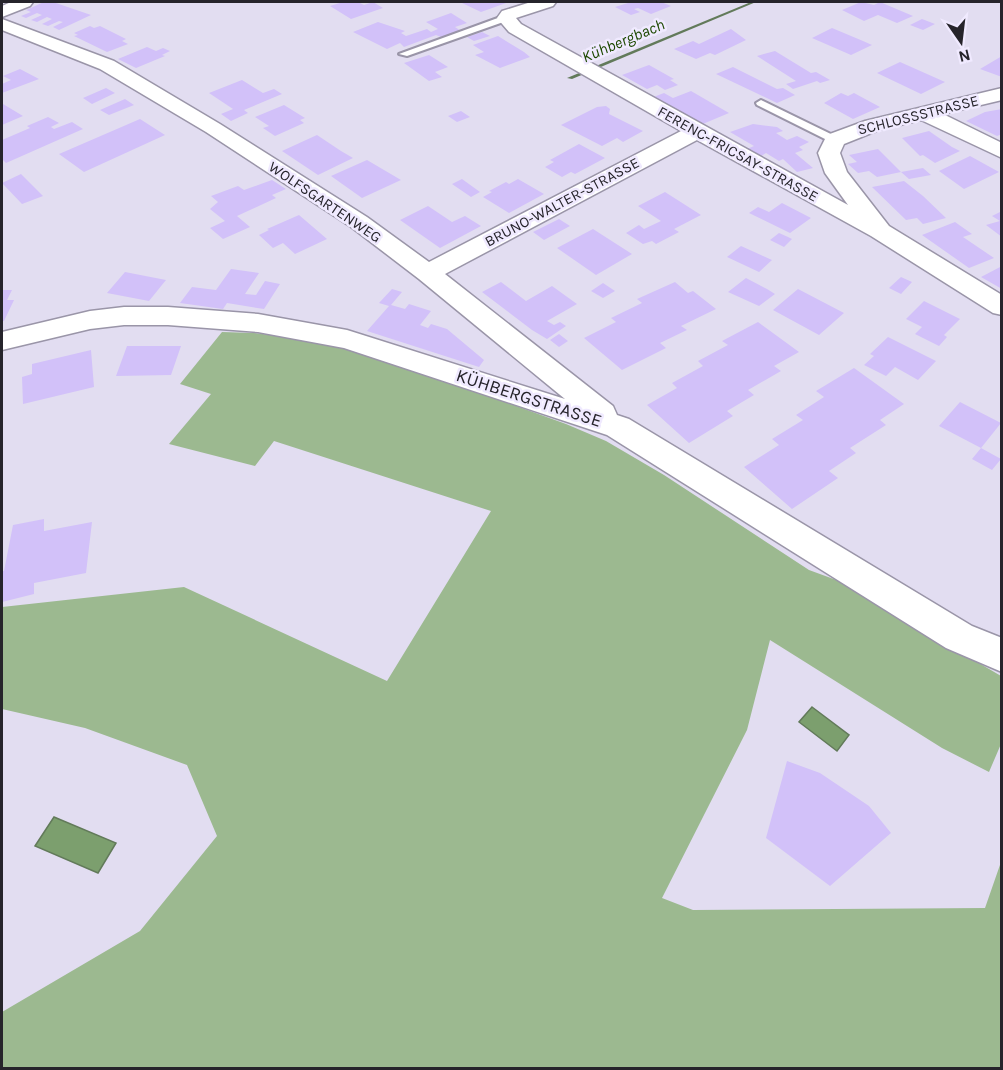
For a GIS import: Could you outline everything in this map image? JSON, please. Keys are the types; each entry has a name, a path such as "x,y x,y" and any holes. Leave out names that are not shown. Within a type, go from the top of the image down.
{"street":[{"path":"2,12 24,2"},
{"path":"506,18 508,15 548,2"},
{"name":"FERENC-FRICSAY-STRASSE","path":"506,18 516,28 589,70 785,181 880,231"},
{"name":"WOLFSGARTENWEG","path":"2,24 107,65 213,128 359,222 428,273 618,427"},
{"name":"SCHLOSSSTRASSE","path":"836,173 829,153 835,140 872,125 1002,94"},
{"path":"924,114 1002,152"},
{"name":"BRUNO-WALTER-STRASSE","path":"428,273 697,131"},
{"path":"785,181 836,173 880,231 1002,307"},
{"name":"KÜHBERGSTRASSE","path":"2,341 90,320 124,316 168,316 258,323 347,339 618,427 958,637 1002,656"}],"lane":[{"path":"404,54 506,18"},
{"name":"SCHLOSSSTRASSE","path":"761,103 835,140"}],"shaded area":[{"path":"222,332 254,333 342,343 566,424 606,441 664,475 809,570 839,581 1001,676 1001,744 989,772 942,748 770,640 747,730 662,898 693,910 985,908 1001,862 1001,1068 2,1068 2,1012 140,931 217,836 187,765 85,728 2,709 2,607 184,587 387,681 491,511 274,441 255,466 169,444 211,394 180,384"},
{"path":"812,707 849,735 837,751 799,722"},
{"path":"54,817 116,843 98,873 35,846"}],"building":[{"path":"44,2 53,2 91,15 59,30 53,27 63,22 59,21 48,26 42,24 52,19 47,17 37,22 31,20 42,15 37,13 26,18 21,16 31,12 26,10"},
{"path":"343,2 358,2 364,5 373,2 383,8 351,19 330,6"},
{"path":"509,2 481,12 462,3"},
{"path":"625,2 661,2 671,6 651,14 638,8 634,9 640,12 631,15 615,7 628,3"},
{"path":"861,2 874,5 880,2 913,16 897,23 878,15 864,21 842,10"},
{"path":"451,13 467,23 455,27 461,31 441,37 436,35 404,47 400,43 387,49 353,32 378,22 405,31 401,33 406,36 427,29 431,32 438,29 426,22"},
{"path":"922,19 935,24 923,30 910,25"},
{"path":"90,26 94,28 100,26 126,39 122,41 128,44 107,52 74,36 78,35 74,33"},
{"path":"832,28 872,45 851,55 812,38"},
{"path":"731,29 746,40 715,55 710,53 696,59 674,49 693,41 699,44"},
{"path":"482,32 490,36 474,41 467,37"},
{"path":"498,36 530,57 500,68 475,55 484,52 473,45"},
{"path":"147,47 156,51 163,48 170,51 162,55 165,56 136,68 118,59"},
{"path":"775,51 811,73 816,72 830,80 820,83 817,81 793,89 786,84 796,81 757,56"},
{"path":"429,55 448,67 435,72 442,77 429,81 404,63"},
{"path":"1002,56 1002,77 980,69"},
{"path":"900,62 945,82 921,94 877,73"},
{"path":"649,65 674,79 670,80 678,85 665,90 657,85 647,89 622,75"},
{"path":"733,67 777,89 783,88 795,95 777,103 716,74"},
{"path":"20,69 39,79 2,93 2,84 11,80 3,76"},
{"path":"242,80 263,93 274,89 282,94 244,110 248,113 231,121 221,114 233,109 209,93"},
{"path":"106,88 115,93 92,104 83,98"},
{"path":"691,91 729,113 698,126 651,98 664,93 673,98"},
{"path":"841,93 848,96 854,93 880,107 853,119 824,103"},
{"path":"125,99 134,105 109,115 100,110"},
{"path":"3,104 23,116 2,125"},
{"path":"284,105 305,118 300,120 304,123 275,136 263,128 269,126 255,117"},
{"path":"606,106 610,109 609,114 643,131 623,142 617,138 602,146 561,125 597,107"},
{"path":"1002,109 1002,134 997,136 966,121 985,112"},
{"path":"461,111 470,117 457,122 448,116"},
{"path":"48,117 59,123 51,127 54,129 72,122 83,129 6,163 2,159 2,140"},
{"path":"140,119 165,135 84,172 59,154"},
{"path":"753,124 777,127 783,131 776,133 787,140 797,136 809,142 799,147 803,150 795,153 813,168 797,172 783,159 779,161 766,153 758,158 745,150 754,146 730,132"},
{"path":"929,131 960,151 935,163 923,155 920,156 902,138"},
{"path":"317,135 353,158 318,175 282,151"},
{"path":"579,144 605,158 575,174 571,172 562,177 545,167 554,162 550,160"},
{"path":"878,149 901,172 877,177 869,171 858,173 848,164 857,162 849,155"},
{"path":"970,156 999,172 964,189 939,171"},
{"path":"367,160 401,180 362,198 331,176"},
{"path":"923,168 931,175 909,179 901,172"},
{"path":"21,174 43,196 22,204 2,183"},
{"path":"462,179 480,192 471,197 452,184"},
{"path":"518,179 544,194 509,213 483,197 506,182 509,184"},
{"path":"272,180 286,189 272,195 276,198 237,216 250,227 223,239 210,228 225,221 210,209 218,202 211,196 238,186 244,190"},
{"path":"904,181 946,218 923,224 917,218 906,220 872,187"},
{"path":"665,192 701,215 674,229 679,232 656,244 652,241 643,244 626,233 639,225 644,229 661,221 638,206"},
{"path":"782,203 811,218 790,233 749,213 758,207 769,212"},
{"path":"428,206 452,222 465,216 481,226 440,248 400,220"},
{"path":"1002,211 1002,237 986,225 1000,221 992,216"},
{"path":"299,215 327,239 295,254 283,243 273,248 259,235 269,230 267,229"},
{"path":"559,219 570,226 544,240 533,232"},
{"path":"955,222 972,234 963,237 994,258 969,268 922,235"},
{"path":"593,229 632,254 596,275 557,248"},
{"path":"779,233 792,239 784,247 770,240"},
{"path":"741,246 772,260 759,272 727,257"},
{"path":"1002,266 1002,289 981,277"},
{"path":"231,269 259,273 245,294 256,295 265,281 280,284 264,309 227,303 223,309 180,303 192,287 216,290"},
{"path":"125,272 166,280 149,301 107,293"},
{"path":"901,277 912,282 901,294 889,288"},
{"path":"746,278 775,294 759,306 728,292"},
{"path":"501,282 526,301 552,286 577,304 547,321 554,325 560,322 566,326 547,339 482,292"},
{"path":"675,282 688,293 693,291 716,309 681,326 687,330 660,343 666,348 622,370 584,338 616,322 611,318 642,303 637,299"},
{"path":"603,283 615,291 603,298 591,291"},
{"path":"392,289 402,292 391,305 405,309 409,304 431,311 420,325 428,328 431,324 447,329 484,360 479,367 367,331 389,306 379,303"},
{"path":"798,289 844,313 819,335 773,310"},
{"path":"2,290 12,290 7,300 14,300 4,321 2,321"},
{"path":"924,301 960,319 944,335 947,337 939,346 915,334 922,327 906,319"},
{"path":"758,322 799,352 774,366 781,371 748,390 754,395 727,411 733,416 689,443 647,405 677,388 672,383 703,366 698,361 728,345 722,341"},
{"path":"559,334 568,341 559,347 550,340"},
{"path":"888,337 936,361 918,380 895,367 886,376 864,365 874,356 870,354"},
{"path":"127,346 181,346 171,375 116,376"},
{"path":"91,350 94,387 23,404 22,377 32,374 32,364"},
{"path":"854,368 904,404 880,420 886,425 850,448 856,453 829,471 838,478 792,509 744,467 779,445 772,439 803,420 796,415 824,397 816,391"},
{"path":"960,402 1001,423 981,448 939,426"},
{"path":"981,448 1001,459 992,470 972,459"},
{"path":"44,519 44,531 92,522 86,573 34,583 34,594 2,602 2,571 4,571 13,525"},
{"path":"787,761 820,773 869,806 891,833 830,886 766,838"}],"waterway":[{"name":"Kühbergbach","path":"570,78 754,2"}]}
